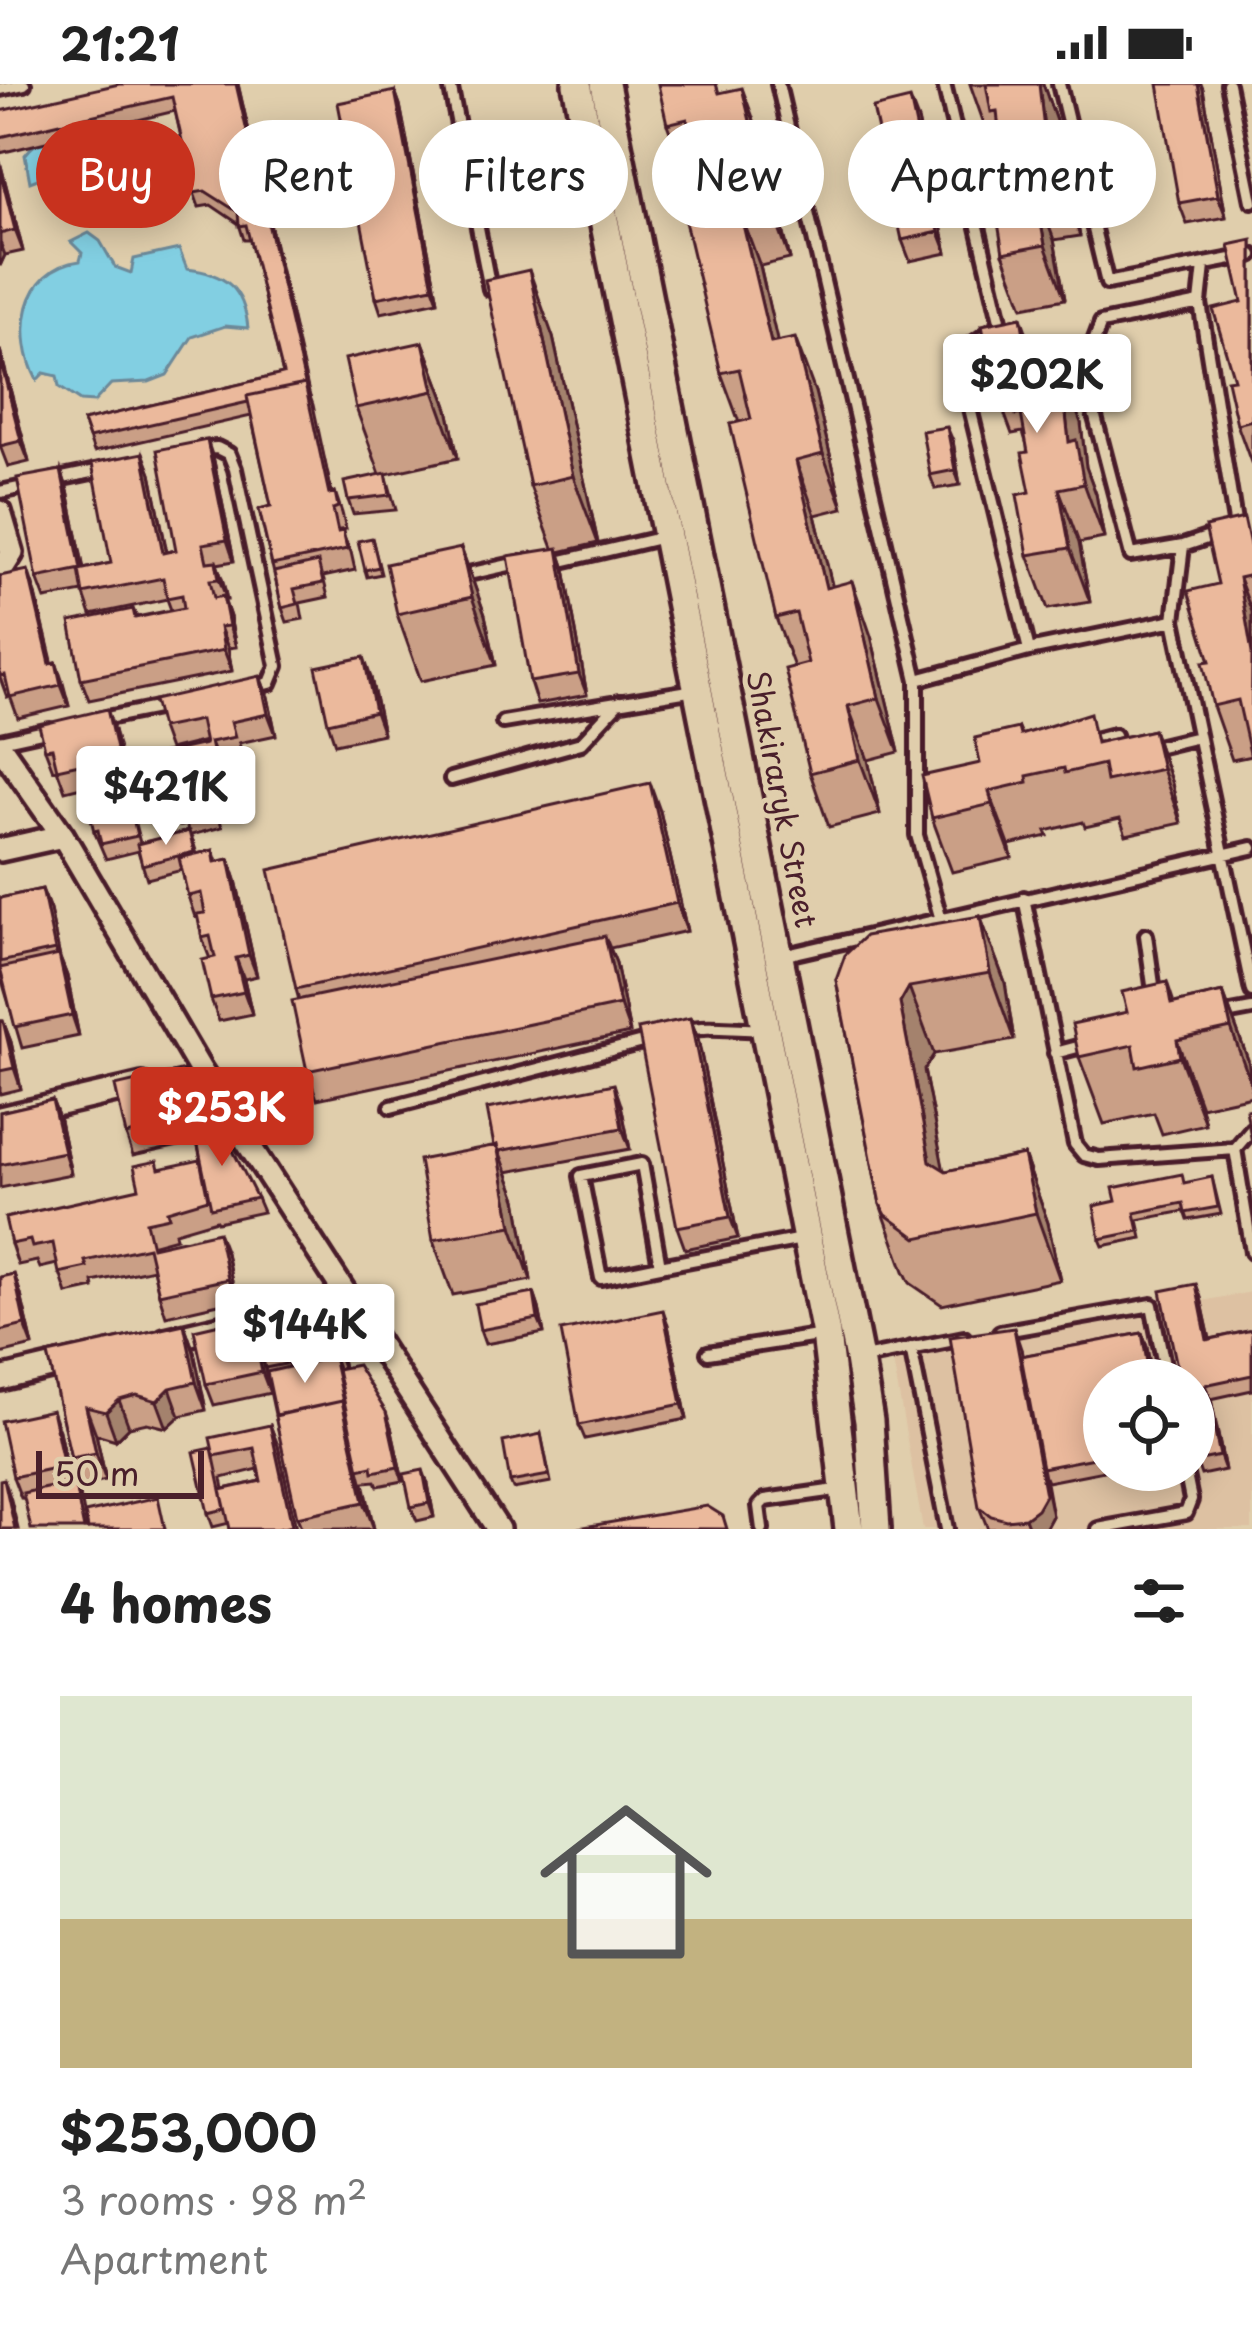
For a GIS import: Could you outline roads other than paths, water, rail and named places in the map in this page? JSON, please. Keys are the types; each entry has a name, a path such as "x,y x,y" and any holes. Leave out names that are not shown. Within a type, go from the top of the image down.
{"main road":[{"name":"Shakiraryk Street","path":"577,84 698,689 779,1026 840,1332 849,1529"},
{"name":"Shakiraryk Street","path":"606,84 779,957 779,1026"},
{"name":"Shakiraryk Street","path":"840,1332 859,1359 869,1421 876,1529"}],"street":[{"path":"0,512 12,553 0,572"},
{"path":"0,743 63,836 179,1077 345,1298 498,1529"},
{"path":"0,850 63,836"},
{"path":"0,1118 179,1077"},
{"path":"138,1346 345,1298"},
{"path":"0,1378 92,1357"}],"lane":[{"path":"0,89 24,84"},
{"path":"450,84 490,289"},
{"path":"778,84 917,680 917,835 941,920"},
{"path":"944,84 1001,324 957,355 1029,650"},
{"path":"1059,84 1107,283 1252,255"},
{"path":"1228,84 1252,201"},
{"path":"1204,266 1200,303 1236,528"},
{"path":"1200,303 1100,323 1083,371 1131,555 1183,546 1236,528 1252,536"},
{"path":"181,453 217,448 229,454 235,469 277,666 270,683 238,691"},
{"path":"0,492 113,468"},
{"path":"455,577 522,562 555,563 667,536"},
{"path":"1183,546 1174,620 1252,991"},
{"path":"917,680 1029,650 1174,620"},
{"path":"503,722 698,689"},
{"path":"451,778 581,743 620,702"},
{"path":"87,722 173,704"},
{"path":"0,743 65,727"},
{"path":"1070,746 1114,735 1121,755 1198,736"},
{"path":"916,784 938,778"},
{"path":"779,957 1252,848"},
{"path":"1024,898 1075,1144 1084,1155 1099,1160 1235,1149 1252,1129"},
{"path":"1145,1006 1156,1009 1146,935"},
{"path":"1214,1016 1252,1009"},
{"path":"392,1107 705,1026 738,1031 779,1026"},
{"path":"1055,1053 1110,1040"},
{"path":"1235,1149 1252,1252"},
{"path":"661,1266 642,1164 581,1176 601,1278 821,1235"},
{"path":"859,1359 1151,1305 1163,1359"},
{"path":"708,1353 840,1332"},
{"path":"911,1348 947,1529"},
{"path":"762,1529 759,1506 765,1499 847,1489"},
{"path":"1098,1529 1186,1513 1189,1491"}],"water":[{"path":"35,144 36,180 30,182 25,155"},
{"path":"89,233 100,241 115,267 131,273 134,259 179,249 187,269 212,274 237,293 248,328 225,326 192,337 167,375 149,382 111,384 94,402 80,401 59,387 57,376 44,373 37,380 25,325 34,290 60,266 80,261 82,253 71,242"}]}
